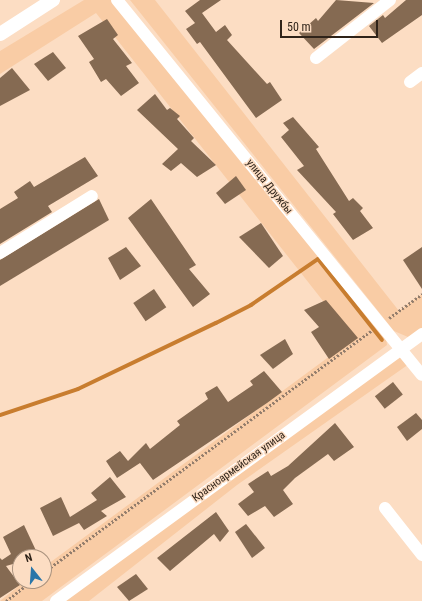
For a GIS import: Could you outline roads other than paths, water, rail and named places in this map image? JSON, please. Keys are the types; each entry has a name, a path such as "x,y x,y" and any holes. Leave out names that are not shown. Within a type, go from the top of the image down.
{"street":[{"path":"0,34 53,0"},
{"name":"улица Дружбы","path":"117,0 422,375"},
{"path":"316,58 390,0"},
{"path":"410,82 422,73"},
{"path":"0,253 92,196"},
{"name":"Красноармейская улица","path":"56,601 422,334"},
{"path":"385,508 422,555"}],"waterway":[{"path":"0,415 78,389 216,323 251,305 318,259 382,340"}]}
